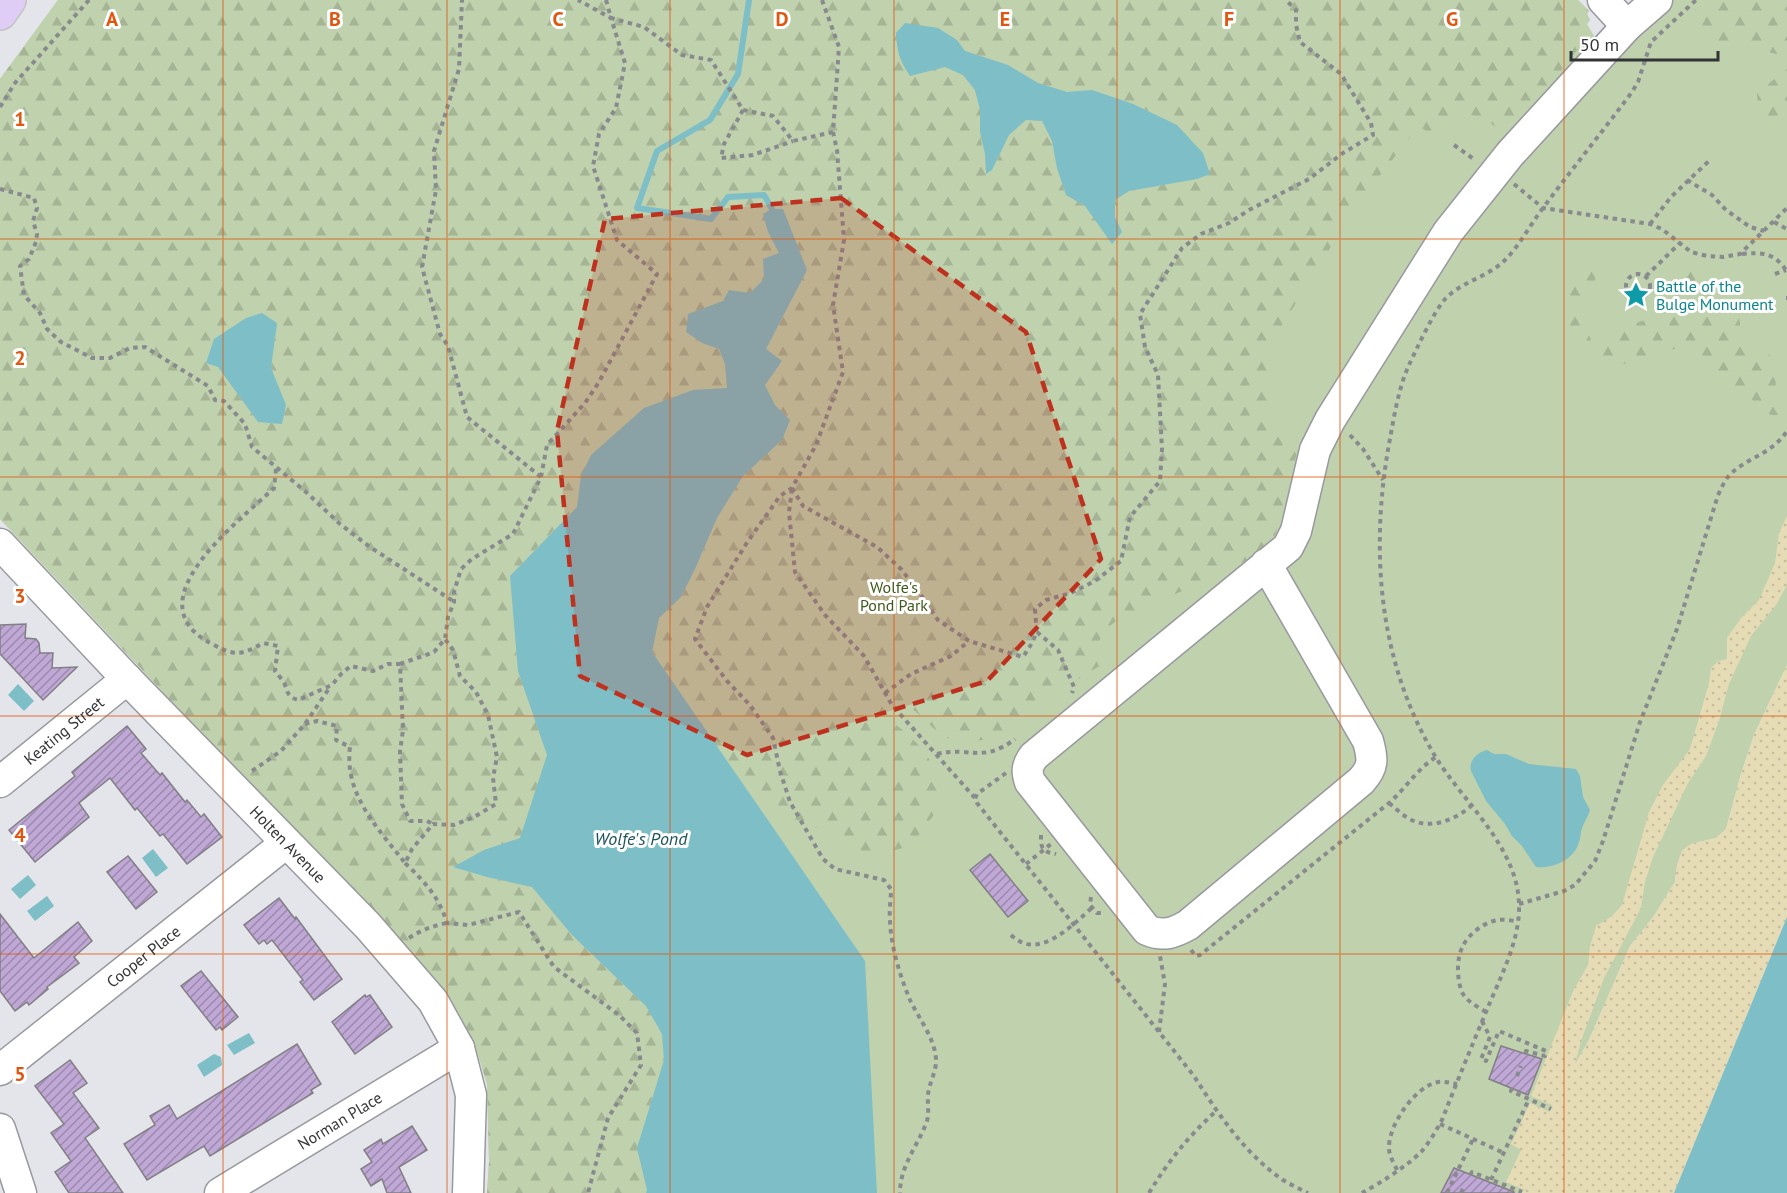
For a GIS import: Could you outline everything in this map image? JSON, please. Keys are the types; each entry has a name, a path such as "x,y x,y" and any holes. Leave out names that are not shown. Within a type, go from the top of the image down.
{"main road":[{"path":"0,13 9,0"}],"street":[{"path":"1603,0 1628,26"},
{"path":"1266,564 1368,741 1372,764 1369,772 1361,781 1188,925 1167,934 1158,934 1147,930 1030,782 1027,773 1028,763 1034,756 1266,564 1287,547 1296,531 1314,450 1330,420 1448,232 1510,154 1628,26 1657,0"},
{"name":"Holten Avenue","path":"0,544 127,679 368,926 433,1001 459,1048 471,1095 468,1193"},
{"name":"Keating Street","path":"0,782 127,679"},
{"name":"Cooper Place","path":"0,1070 286,843"},
{"name":"Norman Place","path":"220,1193 459,1048"},
{"path":"0,1129 21,1193"}],"path":[{"path":"0,107 15,83 89,0"},
{"path":"462,0 459,69 434,151 436,190 422,267 440,334 448,346 467,417 541,477"},
{"path":"578,0 611,18 644,27 682,55 711,60 743,110 773,116 793,141"},
{"path":"252,771 281,752 305,724 332,685 351,666 373,671 388,664 400,664 434,652 445,639 448,617 454,602 454,592 461,569 472,559 513,534 541,477 547,445 585,403 599,382 657,274 617,240 593,166 599,134 616,108 625,63 606,0"},
{"path":"822,0 839,47 833,132 837,150 844,240 832,305 843,372 816,445 792,488 789,512 795,572 825,615 864,656 892,705 975,799 1194,1076 1216,1111 1238,1139 1284,1180 1308,1193"},
{"path":"792,488 803,506 876,547 901,569 938,620 969,641 1023,657 1036,639 1035,609 1046,600 1071,593 1095,581 1122,561 1130,517 1160,482 1162,449 1158,375 1145,347 1140,314 1182,248 1201,234 1229,223 1309,179 1343,153 1373,135 1371,123 1341,75 1300,42 1296,25 1296,10 1286,0"},
{"path":"1362,1193 1382,1182 1420,1152 1440,1124 1504,967 1518,927 1519,904 1509,861 1497,839 1436,757 1417,722 1398,675 1388,636 1381,573 1379,524 1383,480 1396,409 1408,368 1427,329 1446,299 1464,285 1491,272 1506,259 1632,92 1638,82 1651,42 1696,0"},
{"path":"743,110 724,144 721,158 753,155 793,141 833,132"},
{"path":"1454,145 1483,165"},
{"path":"1650,224 1671,196 1711,159"},
{"path":"1687,180 1712,195 1726,210 1744,223 1764,231"},
{"path":"0,189 34,198 37,208 33,221 37,234 36,242 29,258 20,266 24,295 40,313 47,329 61,342 92,358 110,358 130,348 145,347 175,364 208,386 215,400 224,401 245,424 252,447 340,524 370,547 454,602"},
{"path":"1527,195 1543,208 1650,224 1662,229 1691,252 1707,256 1723,257 1754,253 1768,255 1779,260 1786,271 1775,274"},
{"path":"1740,254 1787,208"},
{"path":"1774,222 1787,229"},
{"path":"1646,276 1680,243"},
{"path":"1635,273 1646,276 1650,286 1649,291 1641,298 1630,296 1626,291 1627,280 1635,273"},
{"path":"1344,431 1363,449 1383,480"},
{"path":"1519,904 1564,891 1575,885 1594,861 1603,841 1640,722 1677,629 1719,495 1727,478 1738,468 1777,443 1787,431"},
{"path":"276,468 274,488 223,534 191,573 182,594 183,614 192,630 229,653 249,652 263,643 278,646 275,671 285,684 286,693 292,698 298,700 332,685"},
{"path":"792,488 780,496 748,541 707,607 695,639 727,681 750,705 773,738 790,802 823,859 835,868 884,880 891,889 890,921 897,963 910,1000 935,1050 936,1063 929,1088 927,1120 906,1163 900,1180 900,1193"},
{"path":"1037,632 1058,650 1074,687 1067,699"},
{"path":"400,664 403,729 400,751 402,804 410,821 427,820 434,824 454,825 474,817 496,804 493,778 497,757 488,715 476,692 460,676 453,650 445,639"},
{"path":"885,693 911,674 951,657 969,641"},
{"path":"305,724 317,721 337,726 336,740 350,747 348,763 355,793 370,818 405,863 427,884 443,911 447,923"},
{"path":"936,754 945,752 988,753 1002,748 1021,734"},
{"path":"1188,947 1196,956 1200,955 1399,794 1425,764 1436,757"},
{"path":"975,799 977,794 998,778 1028,763"},
{"path":"1389,802 1410,820 1432,824 1452,819 1471,806"},
{"path":"405,863 412,849 434,824"},
{"path":"1026,864 1051,843"},
{"path":"1011,935 1023,944 1038,944 1056,937 1099,902"},
{"path":"407,939 418,932 447,923 468,925 519,912 554,968 619,1015 638,1033 641,1065 608,1118 588,1193"},
{"path":"1486,1012 1464,995 1459,978 1460,952 1467,939 1491,922 1518,921"},
{"path":"1159,950 1165,984 1159,1032"},
{"path":"1160,957 1167,956"},
{"path":"1482,1020 1490,1037 1481,1059 1486,1061 1499,1031 1546,1052 1545,1056 1526,1051 1525,1054"},
{"path":"1517,1076 1521,1066"},
{"path":"1397,1170 1389,1149 1390,1137 1403,1110 1427,1086 1442,1082 1456,1084"},
{"path":"1512,1089 1511,1091 1551,1109"},
{"path":"1491,1180 1529,1099"},
{"path":"1149,1193 1164,1168 1190,1136 1216,1111"},
{"path":"1440,1124 1504,1153"},
{"path":"1447,1193 1473,1139"},
{"path":"1470,1175 1472,1172 1522,1192"},
{"path":"1461,1193 1464,1186"}],"highlighted area":[{"path":"841,198 1026,332 1101,559 987,681 747,755 580,676 557,431 605,219"}],"green space":[{"name":"Wolfe's Pond Park","path":"58,0 1578,0 1589,11 1587,14 1590,20 1587,24 1607,58 1670,0 1787,0 1787,665 1754,735 1726,829 1716,838 1691,844 1682,851 1675,882 1654,916 1630,946 1589,1040 1552,1106 1525,1190 1521,1193 487,1193 489,1162 487,1084 475,1045 457,1010 435,981 0,519 0,79"},
{"path":"58,0 1578,0 1589,11 1587,14 1590,20 1587,24 1590,33 1511,133 1506,133 1468,114 1452,116 1432,135 1419,126 1342,229 1271,343 1264,358 1265,367 1271,375 1267,392 1270,412 1277,425 1298,449 1274,539 1255,556 1205,581 1120,618 1106,629 1097,645 1101,665 1048,698 1023,725 993,739 960,742 942,736 915,711 894,702 887,708 892,722 908,734 924,751 936,770 941,788 933,816 911,846 875,855 844,846 817,828 756,804 652,652 659,618 681,597 717,518 743,476 782,440 775,405 765,384 766,350 807,270 768,232 779,253 765,279 702,343 718,349 725,364 727,388 693,390 581,476 577,506 510,576 518,671 547,755 520,838 484,850 454,867 532,887 572,935 646,1006 662,1034 664,1060 637,1148 646,1193 487,1193 489,1162 487,1084 475,1045 457,1010 435,981 0,519 0,79","holes":["957,40 965,51 1008,65 1038,83 1067,92 1092,90 1133,104 1177,125 1210,174 1197,179 1129,191 1114,200 1115,217 1122,232 1112,243 1085,206 1066,195 1057,168 1052,141 1042,121 1026,120 1009,135 992,170 986,173 980,132 980,110 975,90 963,75 945,67","262,313 277,323 271,368 286,405 258,422 218,367 246,318"]},
{"path":"1703,0 1787,0 1787,54 1776,54 1738,44 1705,47 1697,39 1694,24 1695,7"},
{"path":"1787,69 1787,122 1784,119 1766,116 1758,106 1757,93"},
{"path":"1588,264 1594,267 1595,284 1583,317 1584,326 1594,351 1591,355 1576,345 1571,337 1567,329 1564,310 1571,282 1581,266"},
{"path":"1688,267 1696,269 1708,280 1724,284 1735,295 1745,338 1753,346 1771,356 1776,363 1776,387 1782,414 1775,415 1765,412 1744,392 1722,386 1707,374 1685,350 1679,347 1647,359 1622,364 1612,362 1603,356 1598,345 1601,338 1610,330 1642,321 1665,306 1683,286 1681,276 1683,270"}],"sand":[{"path":"1787,516 1787,585 1776,605 1751,636 1729,684 1706,756 1688,783 1653,857 1645,882 1641,908 1604,978 1575,1064 1589,1040 1630,946 1654,916 1675,882 1682,851 1691,844 1716,838 1726,829 1754,735 1787,665 1787,917 1674,1193 1521,1193 1525,1190 1506,1182 1521,1150 1511,1144 1530,1103 1550,1112 1552,1105 1531,1096 1574,989 1588,965 1590,946 1596,926 1611,917 1622,905 1649,812 1663,785 1690,749 1709,683 1711,668 1718,661 1727,659 1727,638 1741,618 1759,600 1775,563 1779,533"}],"water":[{"path":"905,23 938,28 957,40 965,51 1008,65 1038,83 1067,92 1092,90 1133,104 1177,125 1203,153 1210,174 1197,179 1129,191 1115,200 1115,217 1122,232 1112,244 1085,206 1066,195 1057,168 1052,141 1042,121 1026,120 1009,135 992,170 986,174 985,154 980,132 980,110 975,90 963,75 945,67 910,76 901,60 896,39 896,33"},
{"name":"Wolfe's Pond","path":"772,209 783,209 807,270 766,349 782,361 765,385 775,405 790,420 782,440 743,476 717,518 681,597 659,618 652,652 865,961 877,1193 646,1193 637,1148 664,1060 662,1034 646,1006 572,935 532,887 453,867 484,850 520,838 547,755 518,671 510,576 577,507 581,476 591,455 644,408 693,390 727,388 725,364 719,349 702,343 686,332 688,314 723,301 729,290 750,293 764,279 763,259 779,253 768,232 763,214"},
{"path":"262,313 277,323 271,368 286,405 282,424 258,422 218,367 206,363 214,339 246,318"},
{"path":"18,684 34,701 24,711 8,695"},
{"path":"1487,750 1494,754 1506,754 1529,764 1576,769 1580,776 1583,797 1590,810 1582,828 1580,840 1573,854 1568,858 1556,865 1536,867 1512,836 1486,801 1470,768 1474,758"},
{"path":"153,849 168,868 156,877 142,858"},
{"path":"28,875 36,885 20,899 11,889"},
{"path":"47,896 54,906 35,921 27,911"},
{"path":"1787,917 1787,1193 1674,1193"},
{"path":"249,1033 255,1043 234,1055 227,1045"},
{"path":"214,1054 221,1057 222,1065 204,1077 197,1065"}],"building":[{"path":"26,624 25,638 36,639 40,653 53,653 52,668 77,667 43,700 0,654 0,625"},
{"path":"127,726 146,749 141,753 160,775 162,773 185,802 187,800 201,817 204,814 222,837 187,864 163,834 160,836 137,808 135,810 110,778 79,803 89,817 35,862 9,830 75,776 72,772"},
{"path":"990,854 1028,901 1008,917 970,870"},
{"path":"128,856 157,892 136,909 107,872"},
{"path":"279,898 342,979 314,1000 300,982 303,980 272,940 267,944 264,940 259,944 244,925"},
{"path":"0,914 34,958 78,922 92,941 74,957 79,963 47,987 48,989 29,1005 27,1002 15,1011 0,991"},
{"path":"201,971 238,1017 222,1030 220,1027 216,1030 181,986"},
{"path":"365,995 366,997 370,995 392,1027 355,1054 332,1022"},
{"path":"297,1044 321,1084 311,1090 313,1093 210,1156 204,1146 147,1180 124,1144 155,1125 150,1116 169,1105 177,1119"},
{"path":"1501,1046 1542,1059 1528,1095 1489,1079"},
{"path":"70,1060 87,1083 73,1093 99,1128 85,1138 123,1193 69,1193 55,1172 71,1161 51,1133 64,1124 35,1086"},
{"path":"412,1126 427,1150 399,1167 411,1193 387,1193 382,1179 371,1186 361,1169 372,1162 364,1150 381,1139 383,1144"},
{"path":"1454,1168 1514,1192 1514,1193 1441,1193"}],"waterway":[{"path":"749,0 738,74 710,120 657,151 637,208 711,219 728,197 764,195 772,209"}],"place":[{"name":"Battle of the Bulge Monument","path":"1636,295"}]}
